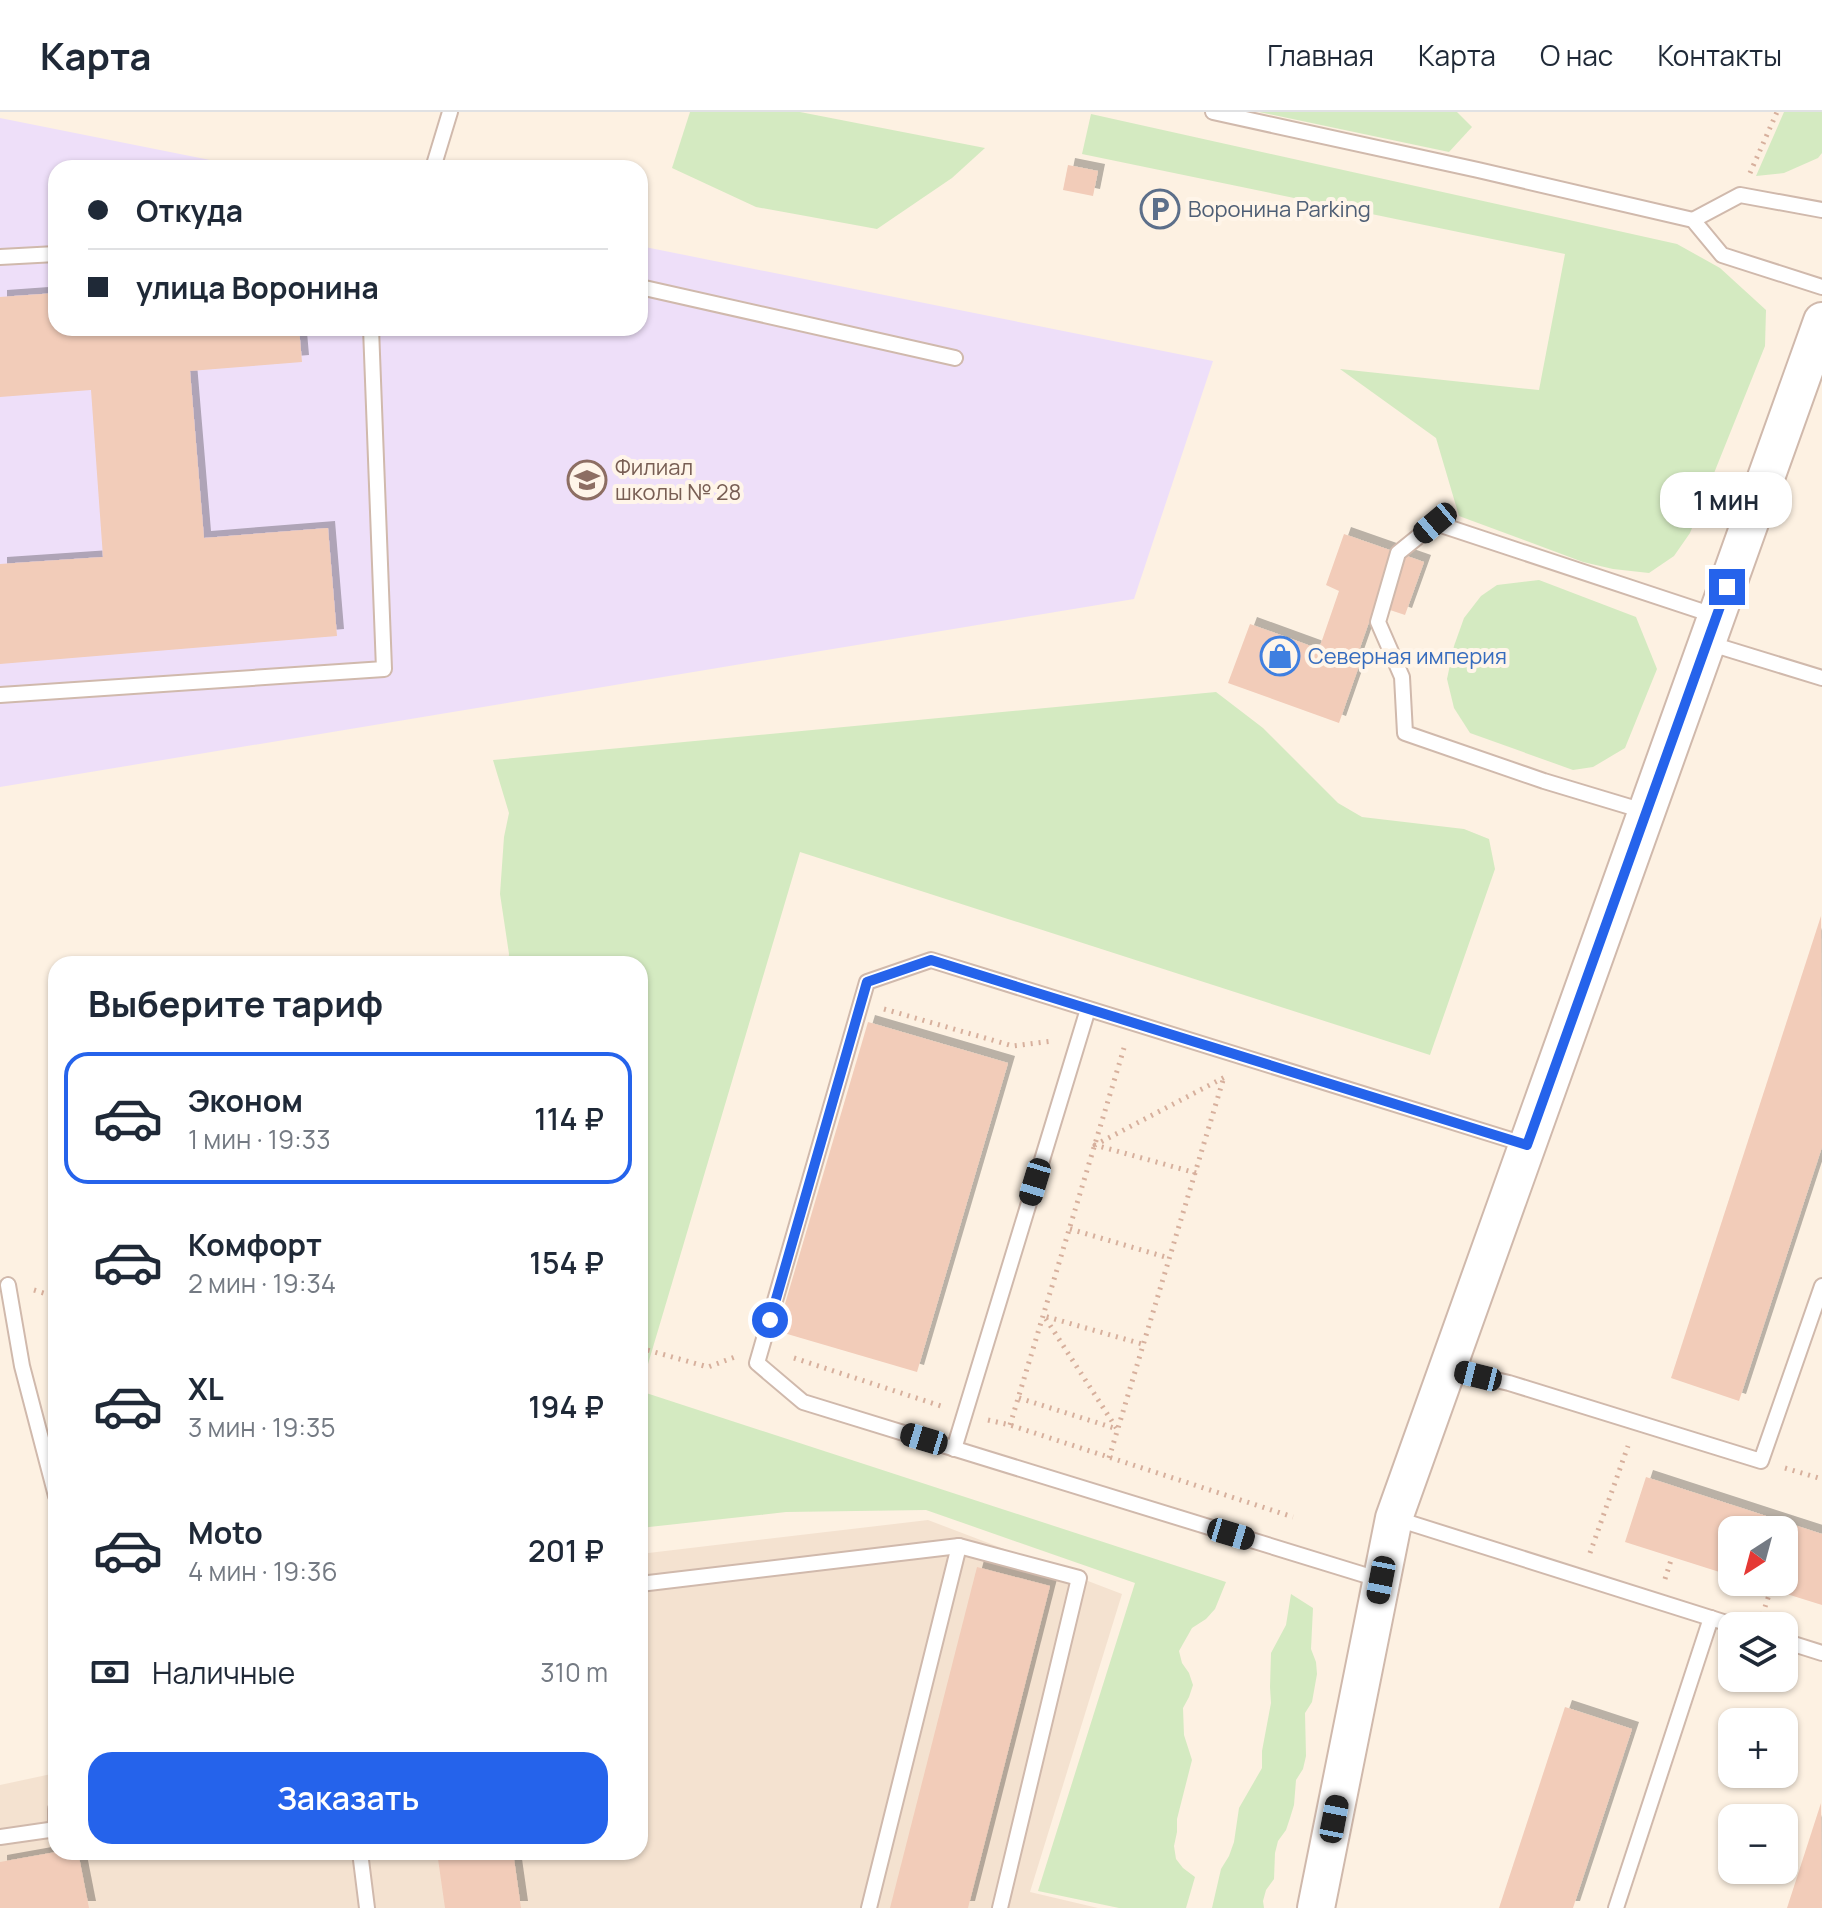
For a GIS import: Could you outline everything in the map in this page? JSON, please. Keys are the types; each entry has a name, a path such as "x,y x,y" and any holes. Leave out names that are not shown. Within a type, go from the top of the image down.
{"street":[{"path":"1316,1908 1394,1518 1822,321"}],"lane":[{"path":"435,160 450,112"},
{"path":"1213,112 1693,220 1722,255 1822,287"},
{"path":"1693,220 1740,195 1822,210"},
{"path":"0,257 48,254"},
{"path":"648,289 955,358"},
{"path":"0,695 384,669 371,336"},
{"path":"1647,812 1544,781 1405,733 1402,677 1378,622 1398,553 1435,523 1712,630 1822,678"},
{"path":"1381,1580 803,1402 757,1363 867,982 931,960 1527,1145"},
{"path":"954,1449 1088,1009"},
{"path":"8,1285 22,1366 48,1465"},
{"path":"1447,1368 1509,1383 1761,1461 1817,1313 1822,1286"},
{"path":"1394,1518 1718,1620"},
{"path":"869,1908 959,1546"},
{"path":"648,1583 959,1546 1079,1578 1000,1908"},
{"path":"1616,1908 1711,1618"},
{"path":"1798,1645 1822,1653"},
{"path":"0,1837 48,1829"},
{"path":"361,1860 367,1908"}],"path":[{"path":"1740,195 1777,112"},
{"path":"861,1003 1013,1046 1079,1037"},
{"path":"1010,1425 1124,1048 1138,1052"},
{"path":"1211,1073 1225,1077"},
{"path":"1095,1145 1225,1077"},
{"path":"1109,1458 1225,1077"},
{"path":"1095,1145 1196,1173"},
{"path":"1070,1229 1169,1258"},
{"path":"1044,1316 1142,1344"},
{"path":"1044,1316 1117,1429"},
{"path":"648,1350 708,1367 762,1348 1293,1517"},
{"path":"1019,1398 1117,1429"},
{"path":"1581,1578 1636,1422"},
{"path":"1761,1461 1822,1479"}],"shaded area":[{"name":"Филиал школы № 28","path":"0,118 210,160 48,160 48,336 648,336 648,248 1213,361 1134,599 0,787"},
{"path":"928,1520 1122,1594 1030,1892 1098,1908 0,1908 0,1785 48,1775 48,1860 648,1860 648,1553"}],"green space":[{"path":"690,112 800,112 985,148 952,178 877,229 756,207 672,168"},
{"path":"1259,112 1457,112 1472,127 1449,152"},
{"path":"1784,112 1822,112 1822,153 1818,158 1784,173 1756,176"},
{"path":"1091,114 1677,244 1720,268 1766,310 1765,346 1690,533 1674,556 1649,573 1613,569 1583,562 1459,516 1436,438 1340,369 1539,390 1565,254 1082,154"},
{"path":"1539,580 1636,617 1657,669 1625,748 1593,767 1573,770 1470,733 1454,708 1447,679 1464,618 1481,596 1497,585"},
{"path":"1216,692 1263,728 1338,803 1362,817 1464,829 1489,839 1495,869 1430,1055 800,852 648,1364 648,956 509,956 500,894 509,813 493,760"},
{"path":"648,1394 1226,1582 1215,1609 1192,1628 1179,1651 1193,1685 1183,1708 1184,1735 1192,1760 1177,1819 1174,1846 1176,1859 1195,1877 1186,1908 1119,1908 1038,1891 1135,1583 926,1510 786,1512 648,1527"},
{"path":"1291,1594 1313,1608 1311,1649 1317,1674 1312,1702 1305,1713 1306,1756 1296,1780 1294,1805 1286,1830 1278,1841 1274,1879 1266,1890 1264,1908 1212,1908 1221,1869 1234,1842 1239,1808 1262,1768 1271,1703 1271,1653 1286,1625"}],"building":[{"path":"1068,165 1098,171 1093,196 1063,190"},
{"path":"48,294 48,336 300,336 302,362 190,371 204,538 328,528 337,636 0,664 0,564 103,557 91,390 0,397 0,297"},
{"path":"1344,534 1424,562 1405,615 1375,605 1355,662 1360,663 1339,723 1228,683 1250,624 1319,649 1339,591 1326,585"},
{"path":"1821,916 1822,1147 1739,1401 1671,1378"},
{"path":"868,1022 1008,1063 917,1372 777,1331"},
{"path":"1646,1477 1766,1516 1718,1516 1718,1572 1625,1542"},
{"path":"1798,1526 1822,1534 1822,1605 1793,1596 1798,1596"},
{"path":"977,1567 1050,1586 968,1908 890,1908"},
{"path":"1565,1707 1632,1729 1573,1908 1499,1908"},
{"path":"1821,1803 1822,1908 1787,1908 1795,1884 1798,1884 1798,1874"},
{"path":"48,1853 48,1860 80,1860 89,1908 0,1908 0,1862"},
{"path":"438,1860 514,1860 521,1908 445,1908"}],"place":[{"name":"Воронина Parking","path":"1160,209"},
{"name":"Филиал школы № 28","path":"587,480"},
{"name":"Северная империя","path":"1280,656"}],"route":[{"path":"770,1320 867,982 931,960 1527,1145 1727,587"}]}
